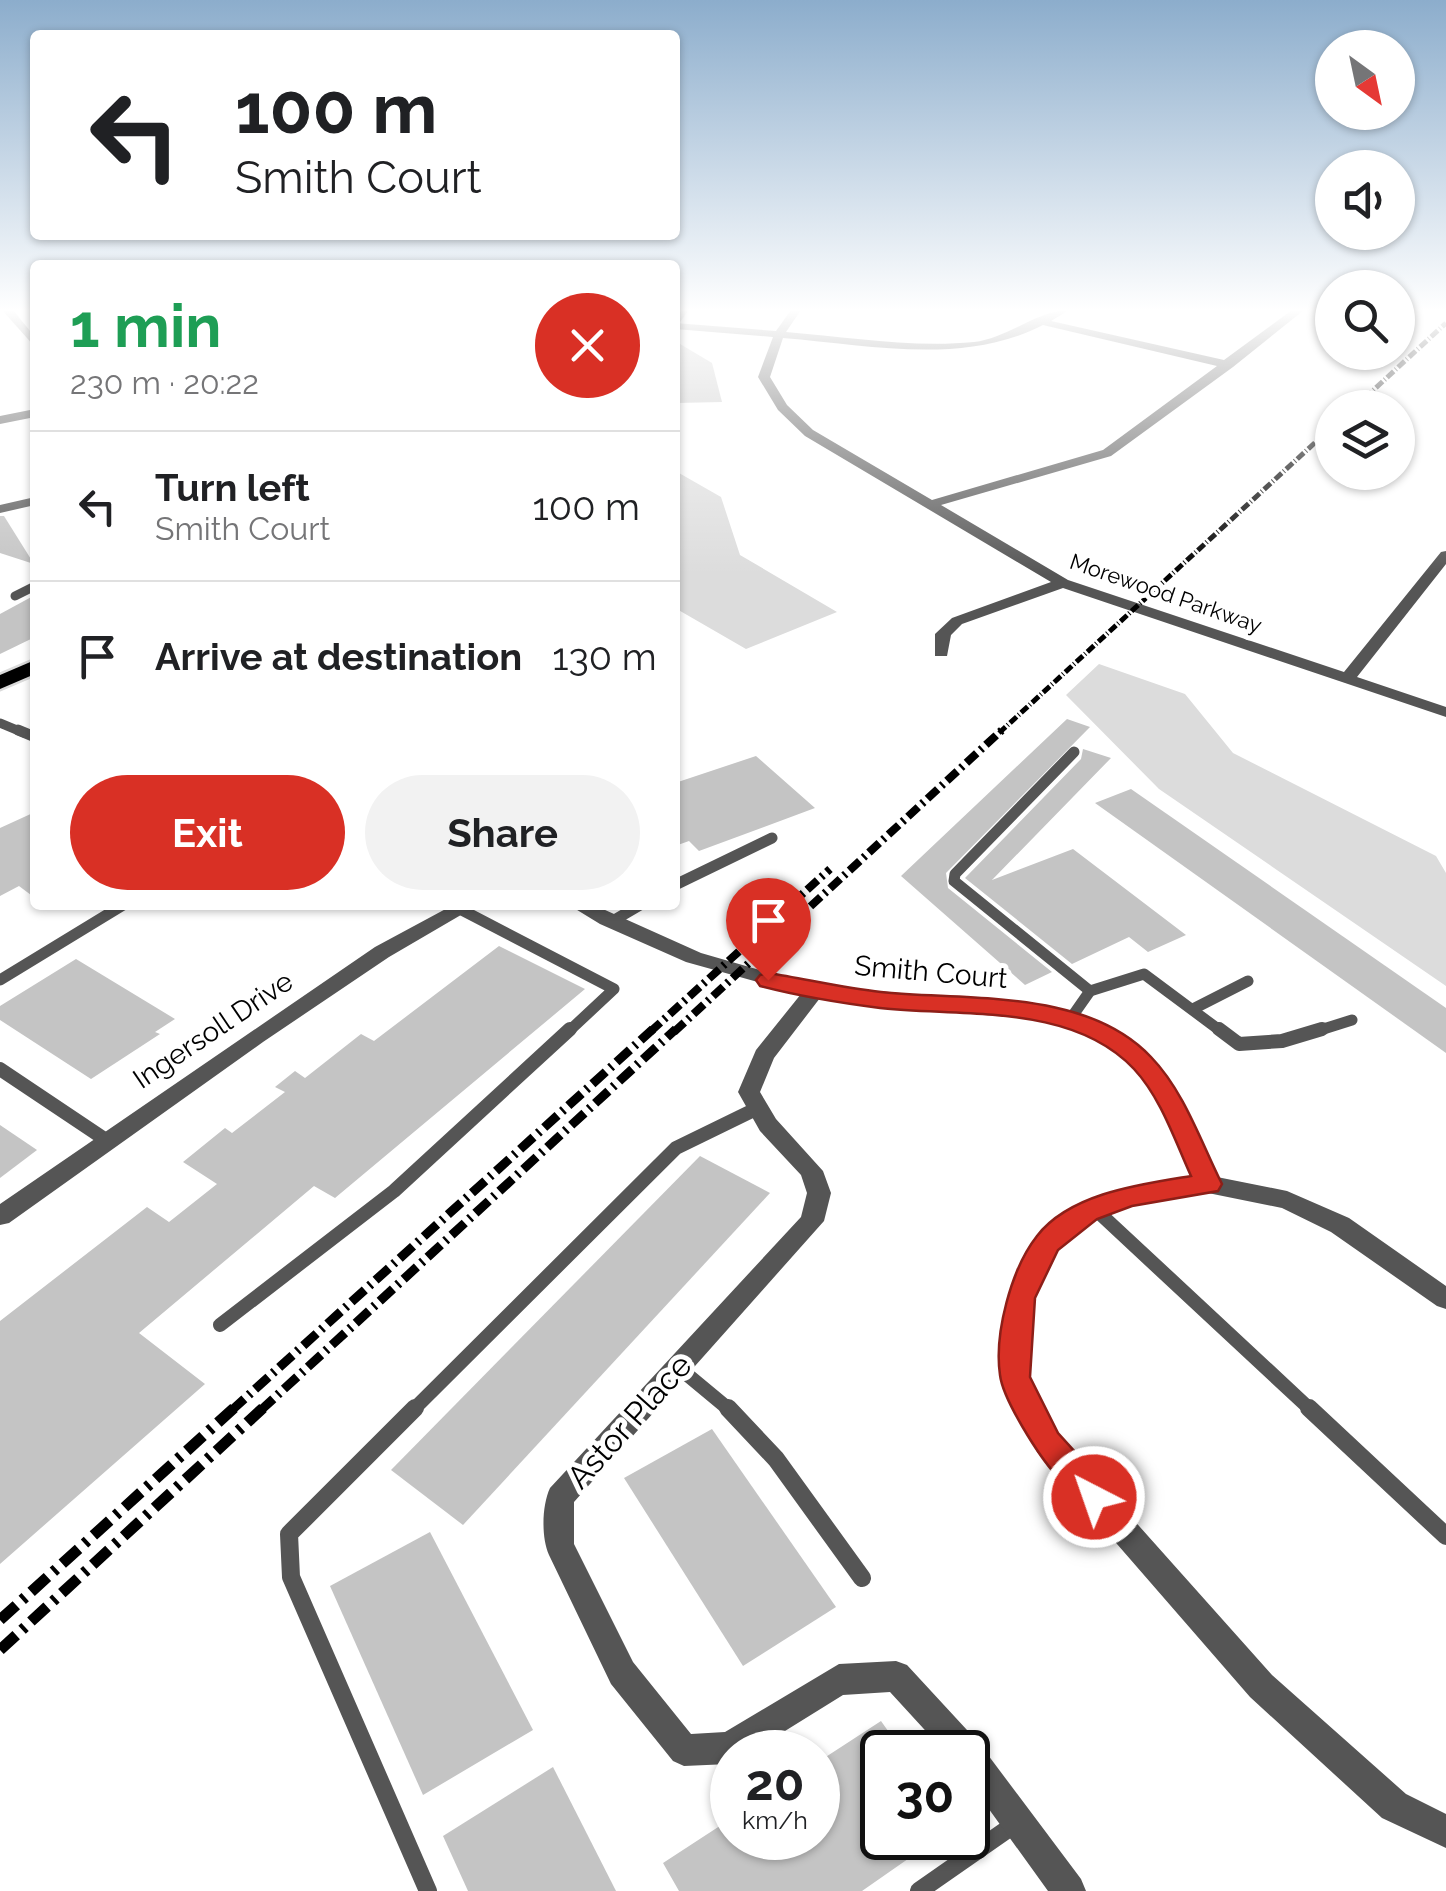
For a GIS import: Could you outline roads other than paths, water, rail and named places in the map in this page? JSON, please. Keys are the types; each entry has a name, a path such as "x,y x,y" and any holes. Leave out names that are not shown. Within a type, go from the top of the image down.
{"main road":[{"path":"4,679 30,668"}],"street":[{"name":"Morewood Parkway","path":"777,398 810,433 1063,583 1446,712"},
{"path":"928,505 1107,453 1183,398"},
{"path":"0,420 30,414"},
{"path":"0,509 30,502"},
{"path":"1348,678 1446,554"},
{"path":"942,653 943,634 957,620 1063,583"},
{"name":"Ingersoll Drive","path":"0,1216 382,952 459,910"},
{"name":"Smith Court","path":"588,910 705,962 815,990 1028,1012 1104,1034 1141,1061 1162,1088 1208,1184"},
{"path":"758,1108 748,1092 764,1055 815,990"},
{"name":"Astor Place","path":"758,1108 768,1125 811,1171 820,1193 812,1220 560,1497 559,1545 622,1673 684,1750 729,1748 839,1680 896,1676 946,1730"},
{"path":"1446,1299 1340,1225 1287,1200 1208,1184 1129,1196 1094,1209 1047,1242 1020,1298 1014,1377 1047,1442 1260,1686 1394,1806 1446,1831"},
{"name":"Astor Place","path":"990,1784 1069,1891"}],"lane":[{"path":"16,596 30,589"},
{"path":"0,722 30,735"},
{"path":"1074,752 955,874 954,881 1090,991"},
{"path":"680,883 772,838"},
{"path":"0,980 115,910"},
{"path":"220,1325 394,1191 614,988 470,910"},
{"path":"611,922 631,910"},
{"path":"1069,1021 1090,991 1144,974 1239,1044 1282,1041 1352,1020"},
{"path":"1192,1010 1248,981"},
{"path":"0,1070 106,1140"},
{"path":"428,1891 291,1576 289,1534 676,1148 758,1108"},
{"path":"1094,1209 1446,1536"},
{"path":"678,1368 729,1409 776,1459 862,1578"},
{"path":"919,1891 1018,1822"}],"railway":[{"path":"999,733 1315,443"},
{"path":"674,1032 1002,730"},
{"path":"650,1032 830,869"},
{"path":"231,1411 653,1029"},
{"path":"260,1411 676,1029"},
{"path":"0,1620 234,1408"},
{"path":"0,1650 263,1408"}]}
